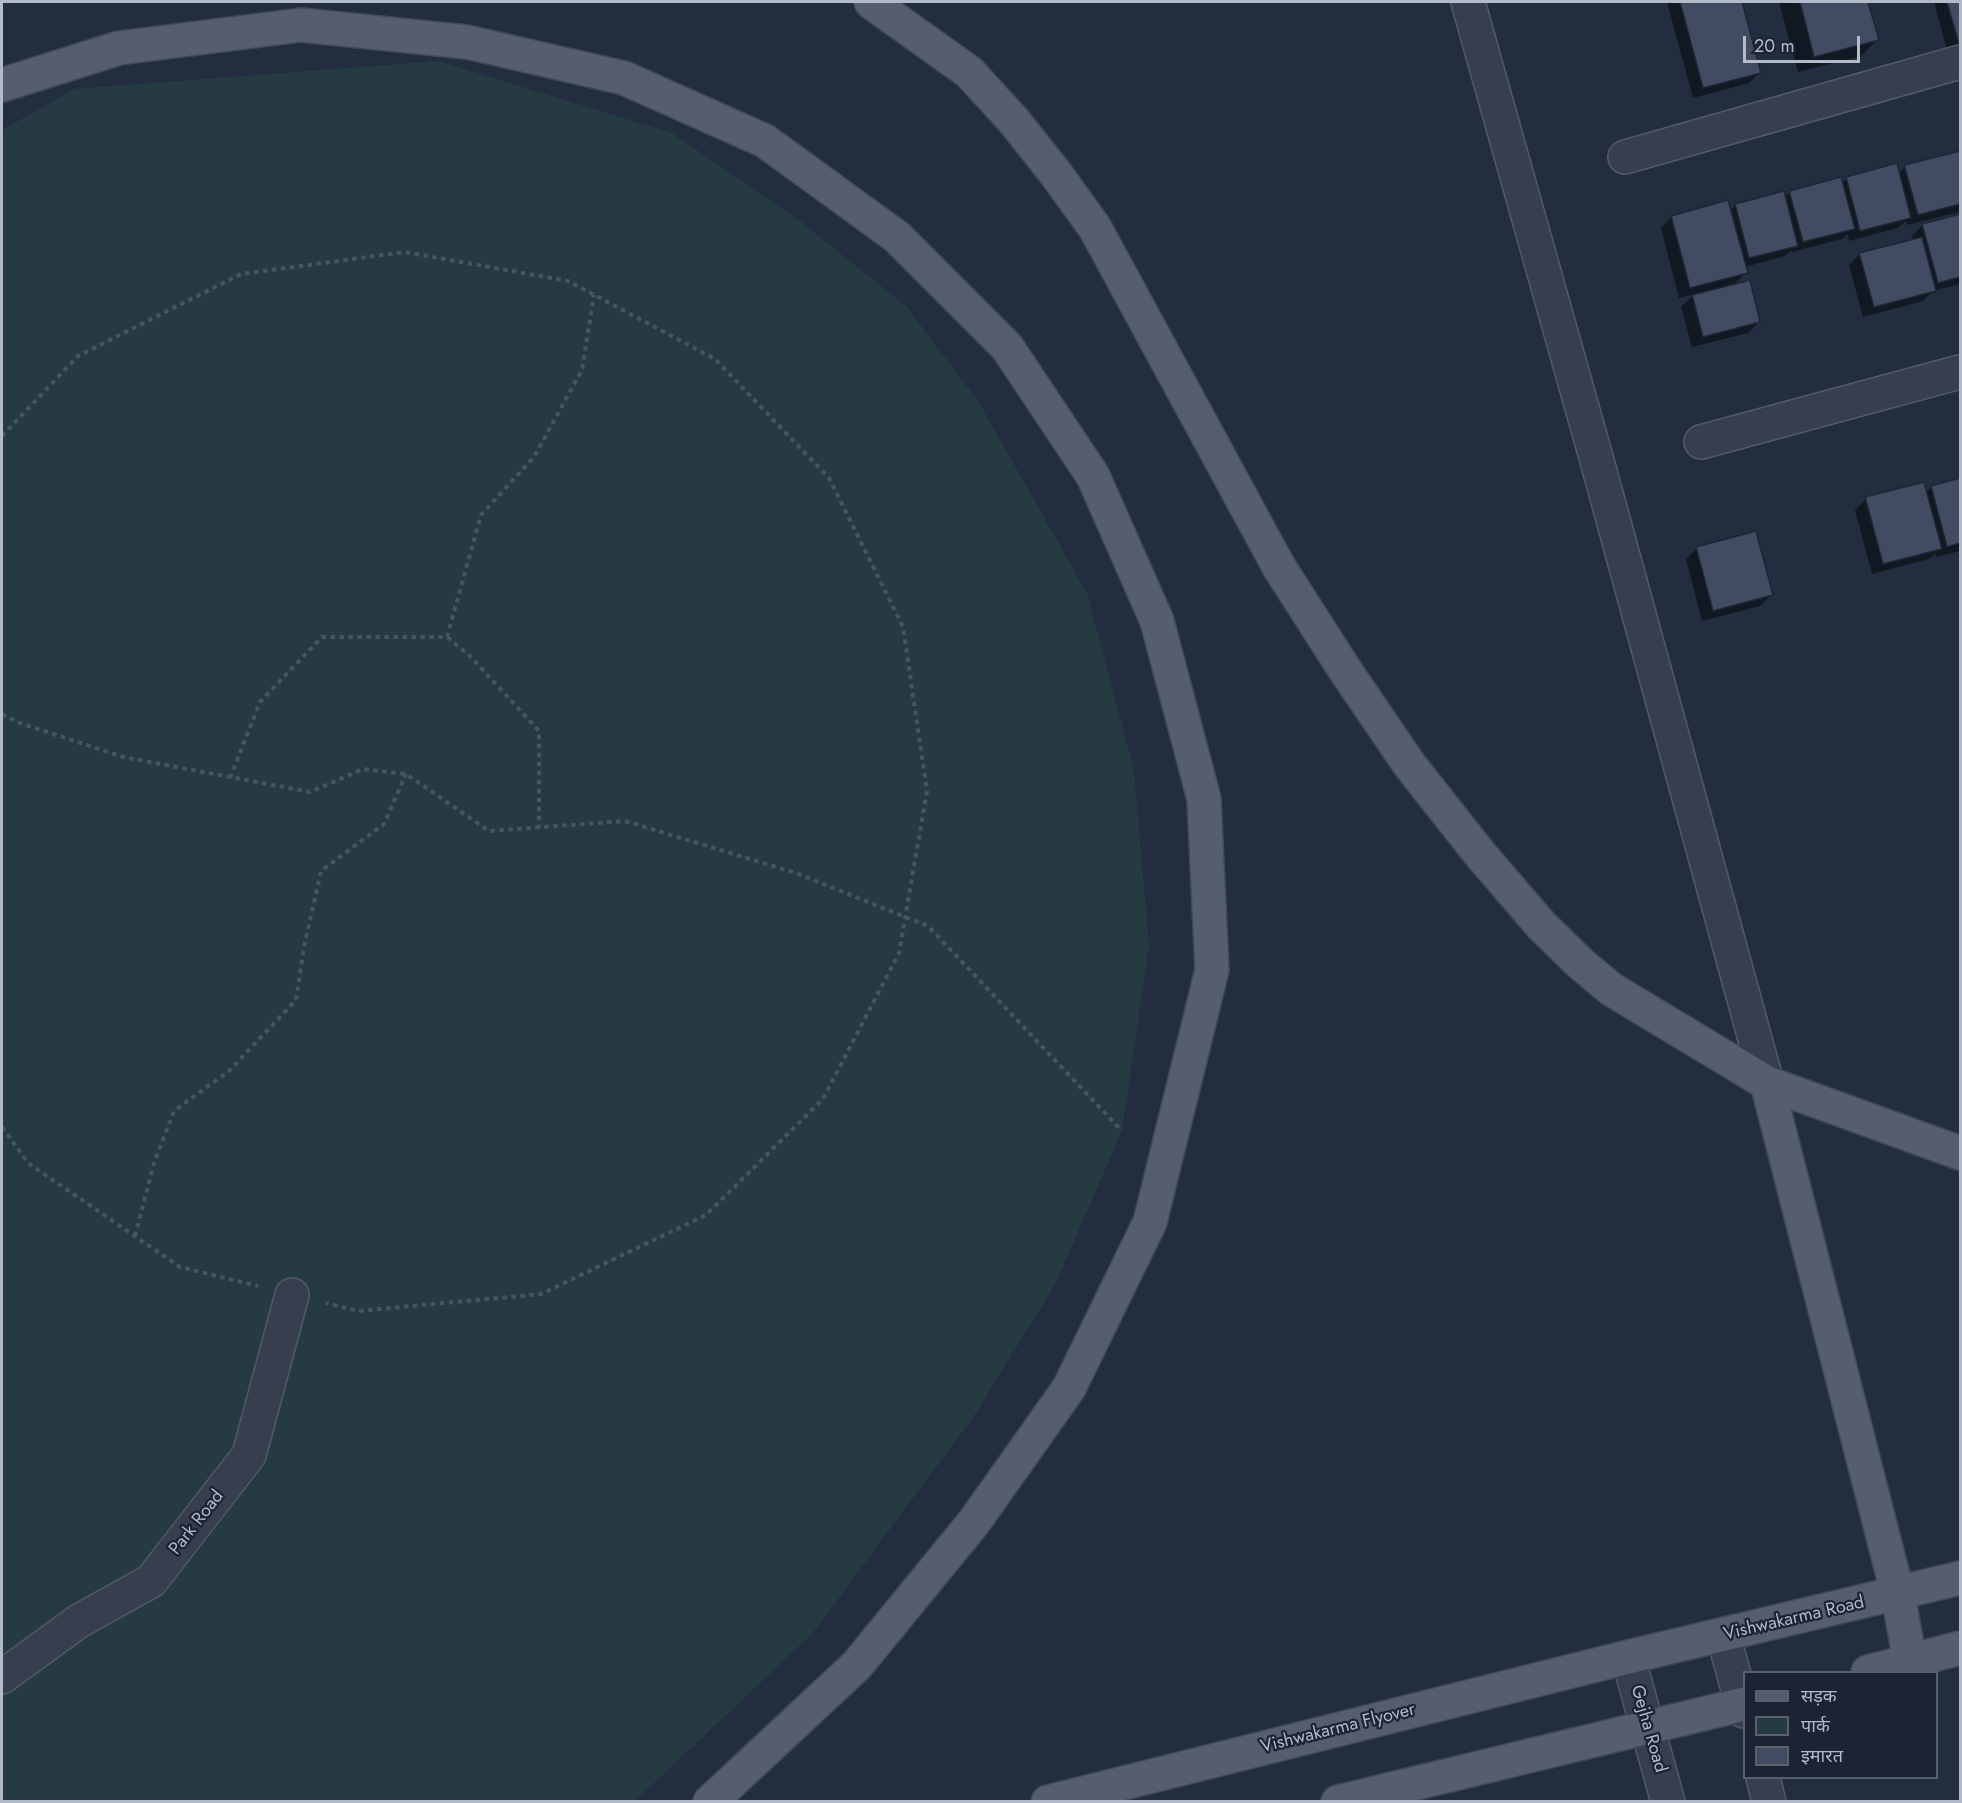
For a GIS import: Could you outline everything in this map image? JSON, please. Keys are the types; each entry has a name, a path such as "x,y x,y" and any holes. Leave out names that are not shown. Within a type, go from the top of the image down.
{"main road":[{"path":"872,2 969,72 1014,121 1063,183 1095,228 1279,567 1409,764 1480,854 1542,926 1611,989 1767,1083 1960,1153"},
{"path":"2,85 119,48 302,25 467,42 624,78 765,141 897,237 1007,347 1093,476 1157,621 1204,799 1212,970 1150,1222 1069,1388 974,1522 857,1665 718,1795"},
{"path":"1767,1083 1898,1594 1910,1661"},
{"name":"Vishwakarma Road","path":"1628,1657 1960,1578"},
{"path":"1872,1671 1960,1648"},
{"name":"Vishwakarma Flyover","path":"1048,1802 1628,1657"},
{"path":"1338,1802 1648,1727 1743,1707"}],"street":[{"path":"1468,2 1599,468 1767,1083"},
{"path":"1625,157 1960,62"},
{"path":"1701,442 1960,372"},
{"name":"Park Road","path":"2,1677 80,1621 151,1581 249,1455 292,1295"},
{"path":"1723,1635 1743,1704"},
{"name":"Gejha Road","path":"1628,1657 1668,1802"},
{"path":"1763,1779 1769,1802"}],"path":[{"path":"2,436 78,356 242,274 405,252 568,281 715,359 830,478 903,627 927,791 899,953 823,1099 706,1215 541,1294 358,1311 180,1267 28,1163 2,1127"},
{"path":"447,637 481,515 534,457 582,370 594,295"},
{"path":"230,778 260,702 322,637 447,637 470,656 539,731 539,828"},
{"path":"2,714 17,722 123,757 310,792 363,770 406,774 489,831 625,821 796,873 928,926 1122,1131"},
{"path":"135,1236 154,1163 174,1111 229,1071 296,1000 304,947 321,871 384,824 406,774"}],"green space":[{"path":"438,61 672,133 800,221 907,307 978,401 1087,593 1134,770 1149,946 1122,1131 1055,1285 972,1419 812,1634 635,1801 2,1801 2,130 75,89"}],"building":[{"path":"1680,2 1742,2 1761,73 1703,88"},
{"path":"1800,2 1868,2 1879,40 1814,57"},
{"path":"1947,2 1960,2 1959,44"},
{"path":"1960,151 1960,204 1918,215 1904,165"},
{"path":"1897,163 1911,218 1860,231 1846,177"},
{"path":"1841,177 1855,229 1803,242 1789,191"},
{"path":"1784,191 1798,246 1749,258 1735,204"},
{"path":"1728,200 1748,273 1690,288 1671,216"},
{"path":"1960,214 1960,277 1938,283 1922,224"},
{"path":"1922,237 1936,291 1874,307 1859,253"},
{"path":"1750,280 1760,322 1703,337 1692,295"},
{"path":"1960,478 1960,543 1947,547 1931,486"},
{"path":"1924,482 1942,549 1883,564 1865,497"},
{"path":"1756,531 1773,595 1713,611 1696,547"}]}
